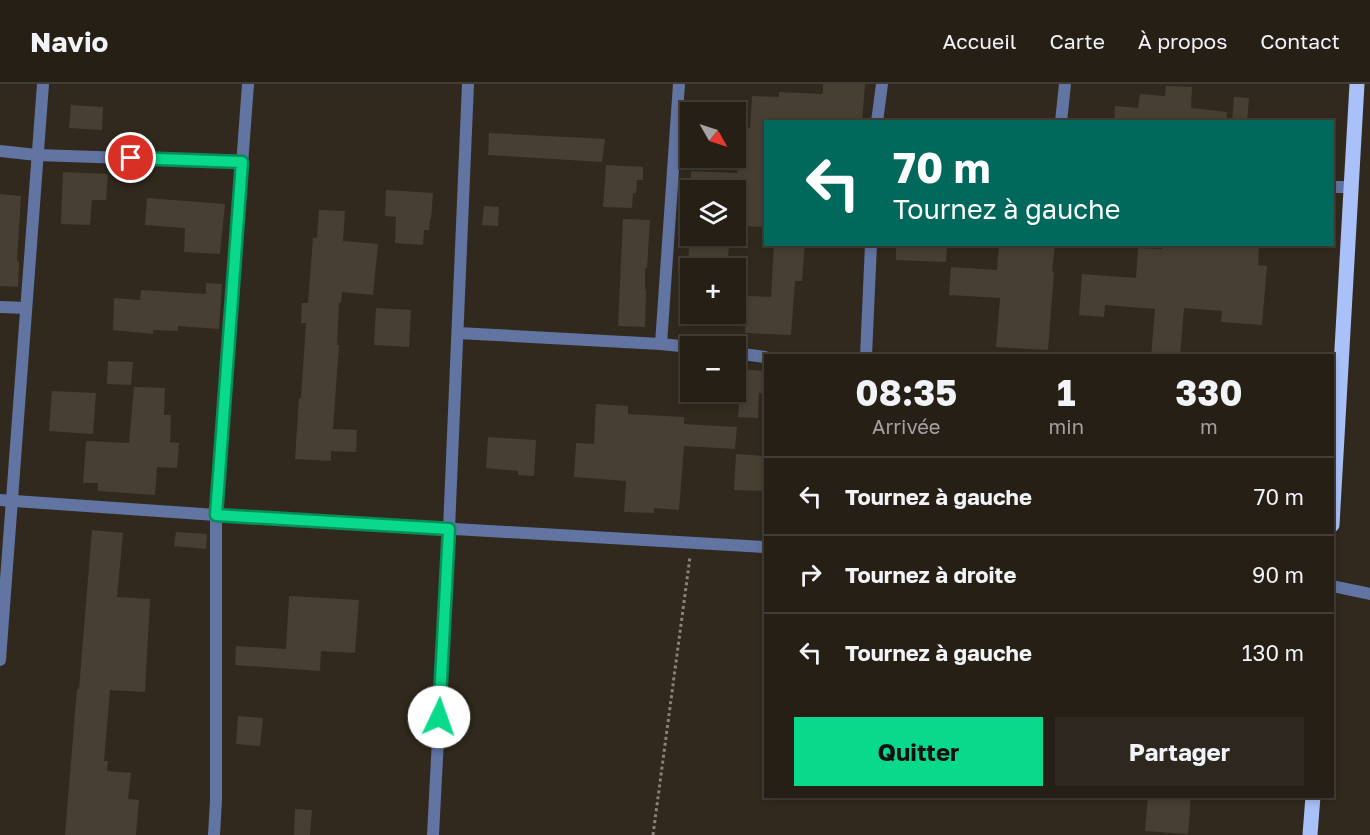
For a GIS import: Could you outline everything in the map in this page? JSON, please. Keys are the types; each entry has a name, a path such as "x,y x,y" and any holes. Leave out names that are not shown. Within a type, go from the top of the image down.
{"main road":[{"path":"1334,458 1336,391 1357,84"},
{"path":"1310,835 1313,798"}],"street":[{"path":"0,660 6,500 26,308 43,84"},
{"path":"214,835 216,515 248,84"},
{"path":"433,835 468,84"},
{"path":"662,344 679,84"},
{"path":"877,120 882,84"},
{"path":"1061,120 1065,84"},
{"path":"0,151 37,155 242,162"},
{"path":"1334,188 1351,187"},
{"path":"866,354 871,246"},
{"path":"0,307 26,308"},
{"path":"458,333 680,346"},
{"path":"746,354 764,357"},
{"path":"6,500 216,515 764,547"},
{"path":"1334,586 1370,594"}],"path":[{"path":"653,835 692,542"}],"building":[{"path":"823,84 865,84 862,120 779,118 779,120 764,120 764,227 746,226 748,193 746,193 746,180 691,180 691,171 737,173 737,168 746,168 746,128 750,128 752,96 779,97 779,92 821,94"},
{"path":"1166,86 1192,87 1191,108 1227,112 1226,120 1114,120 1115,106 1138,108 1140,94 1165,96"},
{"path":"1234,97 1249,98 1247,120 1232,120"},
{"path":"71,105 103,107 102,130 69,128"},
{"path":"489,133 605,139 602,162 488,155"},
{"path":"606,165 643,167 643,180 637,180 632,208 603,207"},
{"path":"63,172 108,174 106,200 92,200 90,225 61,224"},
{"path":"386,190 433,193 429,230 424,230 423,245 395,243 396,217 385,216"},
{"path":"0,194 21,196 17,261 19,261 18,287 0,286"},
{"path":"147,198 225,204 220,254 184,252 185,228 145,225"},
{"path":"484,206 499,207 498,226 482,225"},
{"path":"319,210 345,211 343,241 378,244 373,295 342,292 341,303 339,303 337,345 339,345 333,429 357,430 356,452 331,451 331,461 295,459 306,323 301,323 302,303 308,303 313,238 317,238"},
{"path":"623,219 650,220 647,268 645,268 645,327 618,326"},
{"path":"689,246 729,246 728,258 688,258"},
{"path":"774,246 805,246 802,281 795,281 791,335 745,333 748,296 771,297"},
{"path":"896,246 947,246 946,262 896,260"},
{"path":"999,246 1055,246 1048,350 996,347 1000,298 949,295 951,267 997,270"},
{"path":"1163,246 1259,246 1258,265 1267,266 1262,325 1221,322 1222,311 1184,308 1180,354 1151,354 1155,309 1105,305 1104,317 1079,315 1082,274 1136,278 1138,248 1162,249"},
{"path":"206,283 222,284 219,329 178,326 178,331 153,330 153,334 113,330 114,298 140,300 141,290 206,294"},
{"path":"376,308 411,310 409,347 374,345"},
{"path":"108,361 133,362 131,385 107,384"},
{"path":"746,369 764,371 764,394 759,393 758,418 738,417 739,402 746,402"},
{"path":"134,387 165,388 164,415 171,415 170,442 179,443 177,468 157,467 155,495 98,491 98,483 83,483 86,441 129,443"},
{"path":"52,391 96,393 93,434 49,431"},
{"path":"596,404 628,406 628,414 684,417 684,424 737,427 735,449 684,446 679,510 654,508 654,513 624,512 626,481 574,477 576,443 594,444"},
{"path":"488,437 536,440 534,476 518,475 518,471 486,468"},
{"path":"736,454 764,456 764,491 734,490"},
{"path":"92,530 123,533 117,597 150,599 145,692 110,690 104,761 108,761 107,771 131,773 128,799 139,800 136,835 65,835"},
{"path":"176,532 207,534 206,549 174,546"},
{"path":"289,596 359,600 355,653 321,651 320,671 235,665 236,646 286,649"},
{"path":"238,716 263,718 260,746 236,744"},
{"path":"1148,798 1191,798 1188,834 1145,831"},
{"path":"295,809 312,810 310,835 294,835"}],"route":[{"path":"131,158 242,162 216,515 449,529 439,717"}]}
